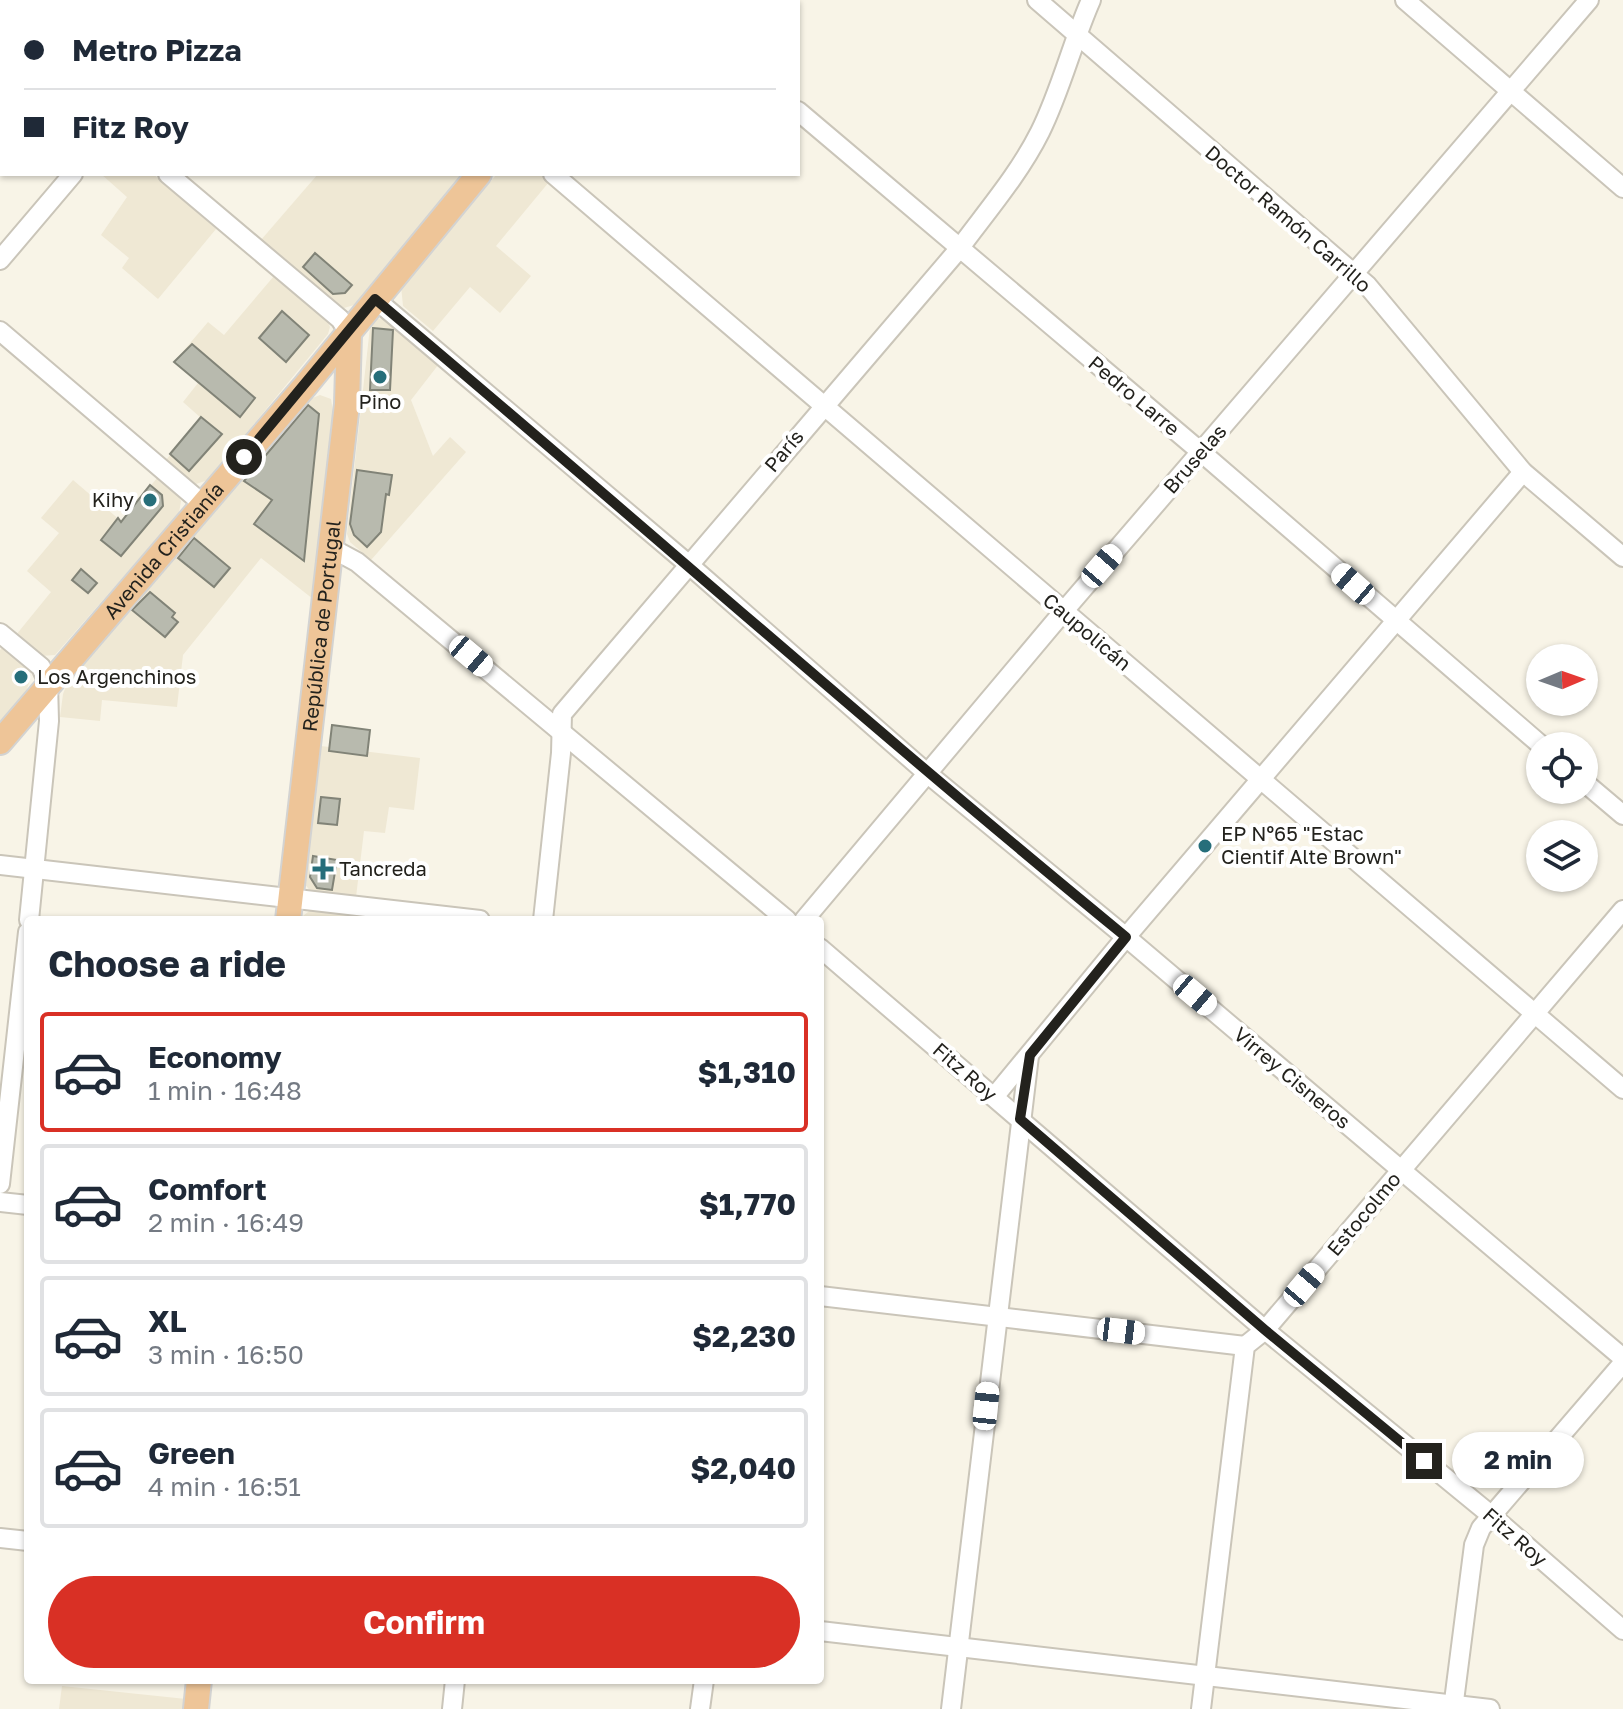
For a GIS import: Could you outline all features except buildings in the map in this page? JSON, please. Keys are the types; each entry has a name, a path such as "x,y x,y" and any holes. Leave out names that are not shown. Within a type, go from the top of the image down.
{"main road":[{"name":"Avenida Cristianía","path":"0,742 349,333 477,176"},
{"name":"República de Portugal","path":"289,909 347,404 349,333"},
{"path":"196,1709 199,1684"}],"street":[{"name":"Doctor Ramón Carrillo","path":"1037,0 1367,285 1523,472 1623,557"},
{"name":"París","path":"543,916 562,714 959,249 1030,152 1053,102 1091,0"},
{"path":"1405,0 1623,188"},
{"name":"Bruselas","path":"807,916 1063,612 1589,0"},
{"name":"Pedro Larre","path":"800,113 1526,732"},
{"path":"0,260 71,176"},
{"path":"170,176 340,319 349,333"},
{"name":"Caupolicán","path":"555,176 1623,1089"},
{"name":"Virrey Cisneros","path":"375,299 688,564 928,774 1126,937 1623,1360"},
{"path":"0,331 203,504"},
{"path":"994,1097 1126,937 1523,472"},
{"path":"331,548 357,562 782,916"},
{"path":"0,633 41,667 48,683 49,721 29,916"},
{"path":"1598,794 1623,815"},
{"path":"0,865 289,909 411,916"},
{"name":"Estocolmo","path":"1245,1346 1265,1330 1623,910"},
{"name":"Fitz Roy","path":"824,951 1265,1330 1492,1516 1623,1630"},
{"path":"0,1184 24,968"},
{"path":"951,1709 996,1316 1030,1055"},
{"path":"0,1202 24,1205"},
{"path":"824,1296 1245,1346 1201,1709"},
{"path":"1453,1707 1474,1545 1481,1528 1623,1360"},
{"path":"0,1538 24,1541"},
{"path":"824,1631 1490,1709"},
{"path":"452,1709 455,1684"},
{"path":"700,1709 703,1684"}],"shaded area":[{"path":"103,176 155,176 216,229 158,299 122,268 129,258 101,235 127,197"},
{"path":"316,176 464,176 354,305 338,306 261,240"},
{"path":"495,176 542,176 549,182 496,246 531,276 500,313 470,287 433,331 403,306 401,286"},
{"path":"274,276 327,320 330,327 328,334 208,480 196,484 165,461 201,418 183,402 198,383 174,362 208,322 224,335"},
{"path":"376,319 391,319 442,360 411,400 433,456 450,437 466,452 371,560 350,542 347,534 370,327"},
{"path":"320,395 331,399 334,418 313,599 261,558 183,655 177,707 102,700 100,721 60,717 63,694 70,676 310,399"},
{"path":"158,477 178,495 181,501 179,513 55,655 41,656 16,635 51,592 27,571 59,533 41,518 73,480 121,521"},
{"path":"3,647 26,669 30,680 26,692 0,721 0,650"},
{"path":"321,746 420,758 414,810 389,807 385,833 364,831 356,897 311,892 304,883"},
{"path":"313,908 356,913 356,916 303,916"},
{"path":"62,1686 186,1699 185,1709 59,1709"}],"place":[{"name":"Pino","path":"380,377"},
{"name":"Kihy","path":"150,500"},
{"name":"Los Argenchinos","path":"21,677"},
{"name":"EP Nº65 \"Estac Cientif Alte Brown\"","path":"1205,846"},
{"name":"Tancreda","path":"323,869"}],"route":[{"path":"244,457 375,299 688,564 928,774 1126,937 1030,1055 1020,1119 1265,1330 1424,1461"}]}
